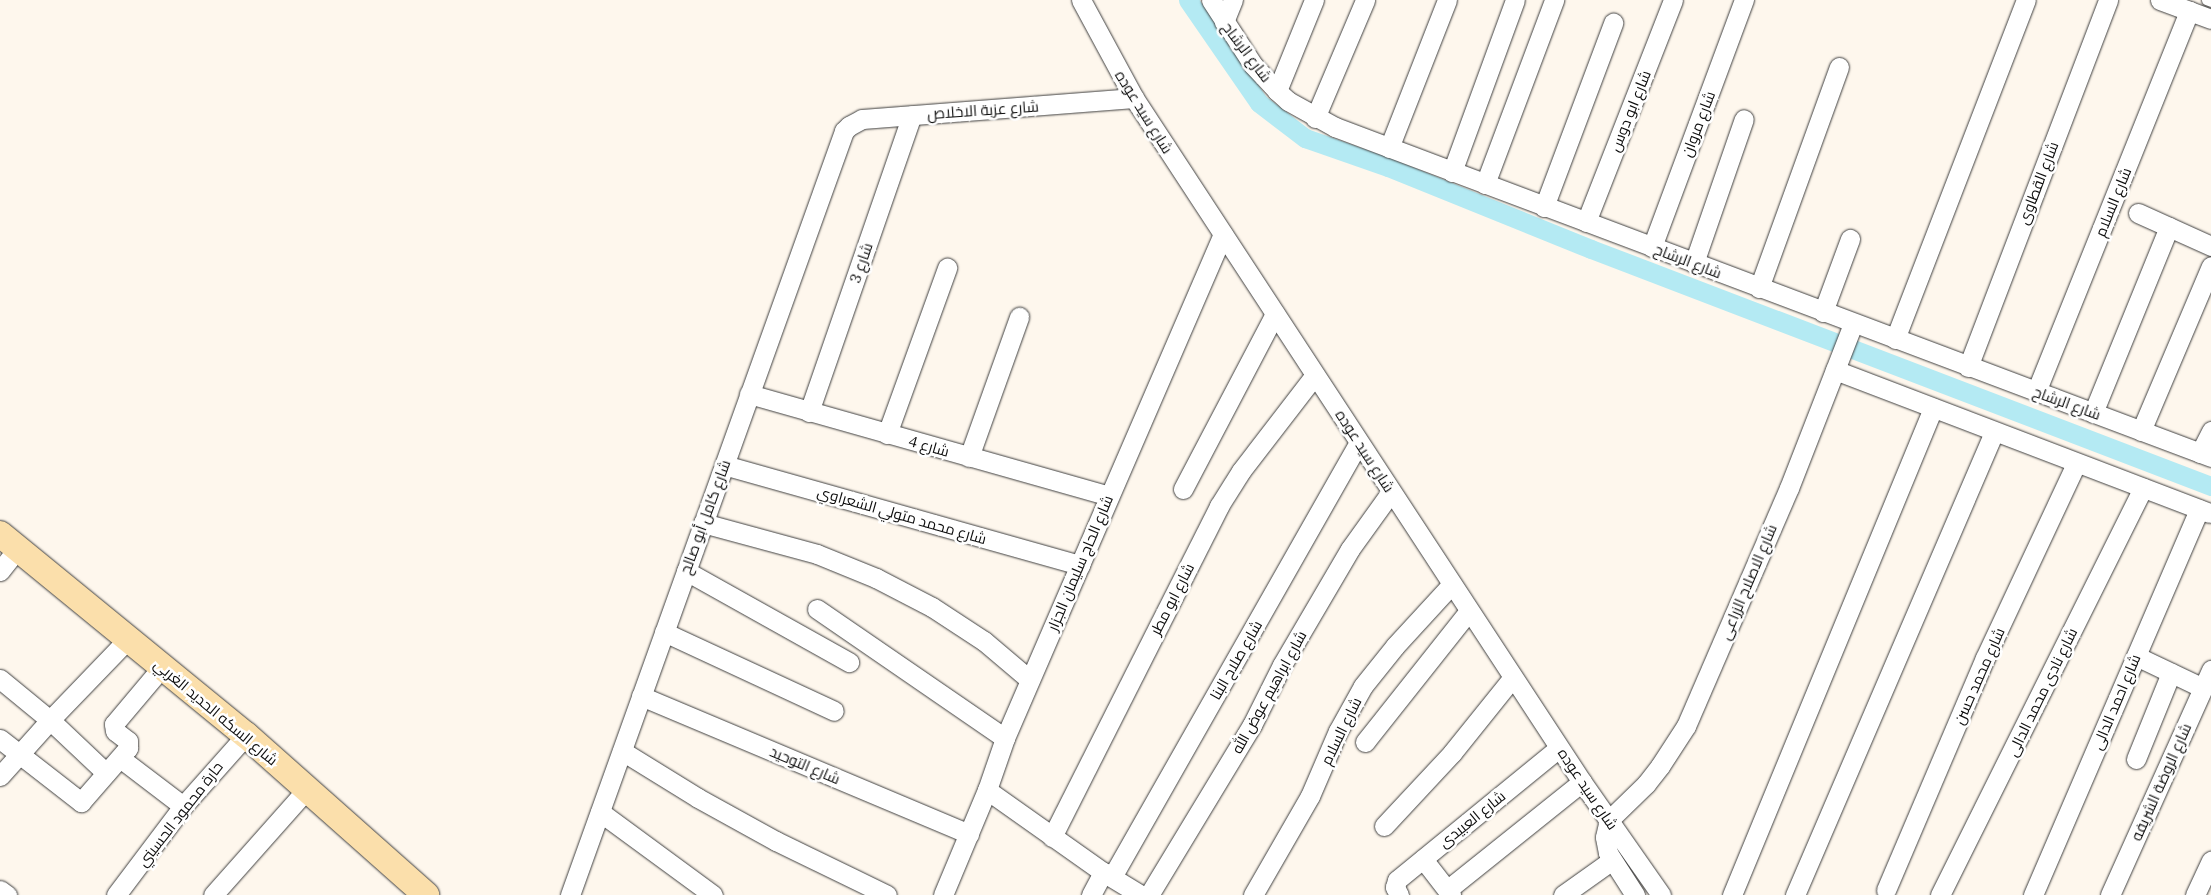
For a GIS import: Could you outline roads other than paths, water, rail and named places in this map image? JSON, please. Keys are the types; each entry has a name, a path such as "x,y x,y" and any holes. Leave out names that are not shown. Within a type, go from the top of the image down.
{"street":[{"name":"شارع سيد عوده","path":"1081,0 1134,98 1559,748 1661,895"},
{"name":"شارع الرشاح","path":"1211,0 1253,64 1288,101 1315,118 1544,207 2205,455"},
{"path":"1224,22 1233,0"},
{"path":"1277,91 1314,0"},
{"path":"1315,118 1365,0"},
{"path":"1389,148 1447,0"},
{"path":"1452,172 1515,0"},
{"path":"1485,184 1554,0"},
{"name":"شارع ابو دوس","path":"1586,222 1673,0"},
{"name":"شارع مروان","path":"1652,247 1744,0"},
{"path":"1895,339 2026,0"},
{"name":"شارع القطاوى","path":"1968,367 2108,0"},
{"path":"2160,0 2211,19"},
{"name":"شارع السلام","path":"2036,392 2190,11"},
{"path":"1544,207 1613,23"},
{"path":"1758,288 1839,67"},
{"name":"شارع عزبة الاخلاص","path":"841,138 848,126 855,121 1134,98"},
{"name":"شارع 3","path":"809,412 912,115"},
{"path":"1694,263 1744,119"},
{"name":"شارع كامل أبو صالح","path":"570,895 841,138"},
{"path":"2138,213 2211,246"},
{"path":"2093,413 2169,227"},
{"name":"شارع الحاج سليمان الجزار","path":"947,893 1005,738 1223,234"},
{"path":"1823,312 1850,239"},
{"path":"2141,431 2211,266"},
{"path":"887,434 948,268"},
{"path":"1183,488 1275,314"},
{"path":"969,457 1019,317"},
{"name":"شارع الاصلاح الزراعى","path":"1609,820 1646,784 1686,726 1789,488 1853,324"},
{"path":"1835,370 2076,464 2205,511"},
{"name":"شارع ابو مطر","path":"1052,837 1219,506 1241,472 1315,375"},
{"name":"شارع 4","path":"749,394 1109,496"},
{"path":"1732,895 1933,408"},
{"path":"2205,455 2211,431"},
{"path":"1795,895 1994,432"},
{"name":"شارع صلاح البنا","path":"1091,895 1108,874 1359,443"},
{"name":"شارع محمد حسن","path":"1886,890 1986,658 2076,464"},
{"name":"شارع محمد متولي الشعراوي","path":"724,466 1080,564"},
{"name":"شارع نادى محمد الدالى","path":"1940,895 2142,488"},
{"name":"شارع ابراهيم عوض الله","path":"1149,895 1252,725 1282,665 1350,548 1391,492"},
{"name":"شارع احمد الدالى","path":"2033,895 2136,656 2205,511"},
{"path":"703,523 817,554 876,578 932,607 984,642 1030,680"},
{"path":"0,571 9,542"},
{"name":"شارع السكه الحديد الغربي","path":"9,542 246,735 426,895"},
{"path":"686,571 849,662"},
{"name":"شارع السلام","path":"1253,895 1313,788 1338,730 1363,686 1395,646 1452,584"},
{"path":"817,609 1005,738"},
{"path":"1365,742 1470,611"},
{"path":"664,632 834,711"},
{"path":"0,776 18,754 128,639"},
{"path":"2136,656 2203,688"},
{"path":"0,739 81,802 130,745 116,731 114,724 162,667"},
{"name":"شارع الروضة الشريفه","path":"2110,895 2211,670"},
{"path":"2136,759 2171,673"},
{"path":"1384,826 1452,753 1513,677"},
{"path":"0,678 50,720 106,774"},
{"name":"شارع التوحيد","path":"641,696 969,834"},
{"name":"حارة محمود الحسيني","path":"116,895 183,806 246,735"},
{"name":"شارع العبيدى","path":"1399,895 1395,890 1396,882 1559,748"},
{"path":"622,751 698,798 776,841 887,895"},
{"path":"120,758 183,806"},
{"path":"1423,859 1449,892 1582,782"},
{"path":"213,895 306,789"},
{"path":"987,790 1052,837 1140,895"},
{"path":"600,812 712,895"},
{"path":"1609,820 1605,836 1612,860 1635,895"},
{"path":"1563,895 1612,860"},
{"path":"2195,895 2211,860"},
{"path":"0,890 7,895"}],"lane":[{"path":"2206,0 2211,2"}],"waterway":[{"path":"1188,0 1259,103 1305,138 1388,167 1591,249 2211,486"}]}
